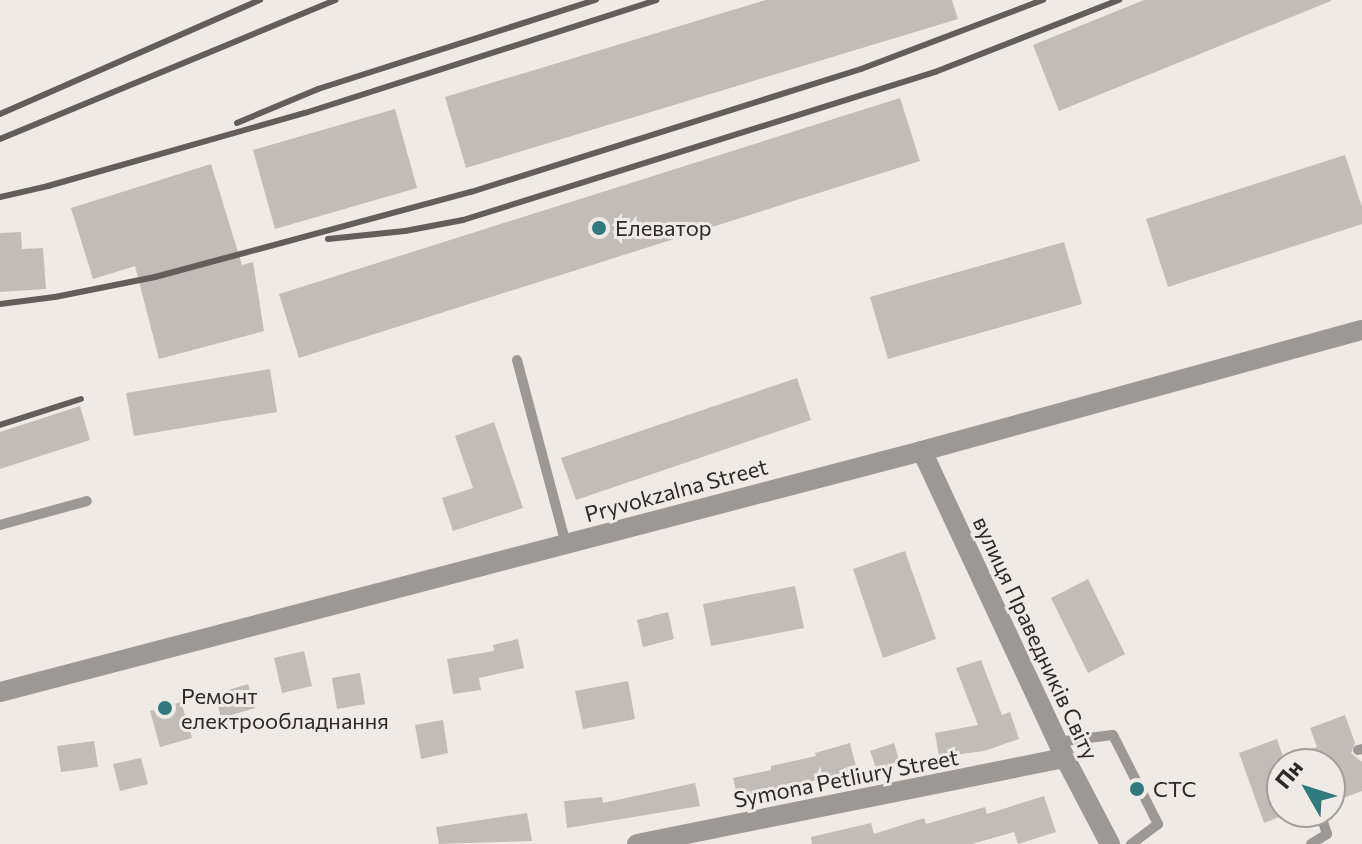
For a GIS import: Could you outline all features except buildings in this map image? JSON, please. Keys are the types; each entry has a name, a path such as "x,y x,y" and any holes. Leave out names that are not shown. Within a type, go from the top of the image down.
{"street":[{"name":"Pryvokzalna Street","path":"0,692 922,451 1362,330"},
{"name":"вулиця Праведників Світу","path":"922,451 1061,750 1110,844"},
{"name":"Symona Petliury Street","path":"637,844 1061,750"}],"lane":[{"path":"517,360 566,544"},
{"path":"0,525 87,501"},
{"path":"1061,750 1113,735 1158,824 1131,844"},
{"path":"1311,844 1327,834 1325,828"}],"railway":[{"path":"0,114 260,0"},
{"path":"0,139 335,0"},
{"path":"237,123 318,89 596,0"},
{"path":"0,197 305,113 656,0"},
{"path":"0,304 55,297 155,277 471,192 861,69 1043,0"},
{"path":"328,239 405,231 463,220 935,72 1119,0"},
{"path":"0,425 81,399"}],"place":[{"name":"Елеватор","path":"599,228"},
{"name":"Ремонт електрообладнання","path":"165,708"},
{"name":"СТС","path":"1137,789"}]}
